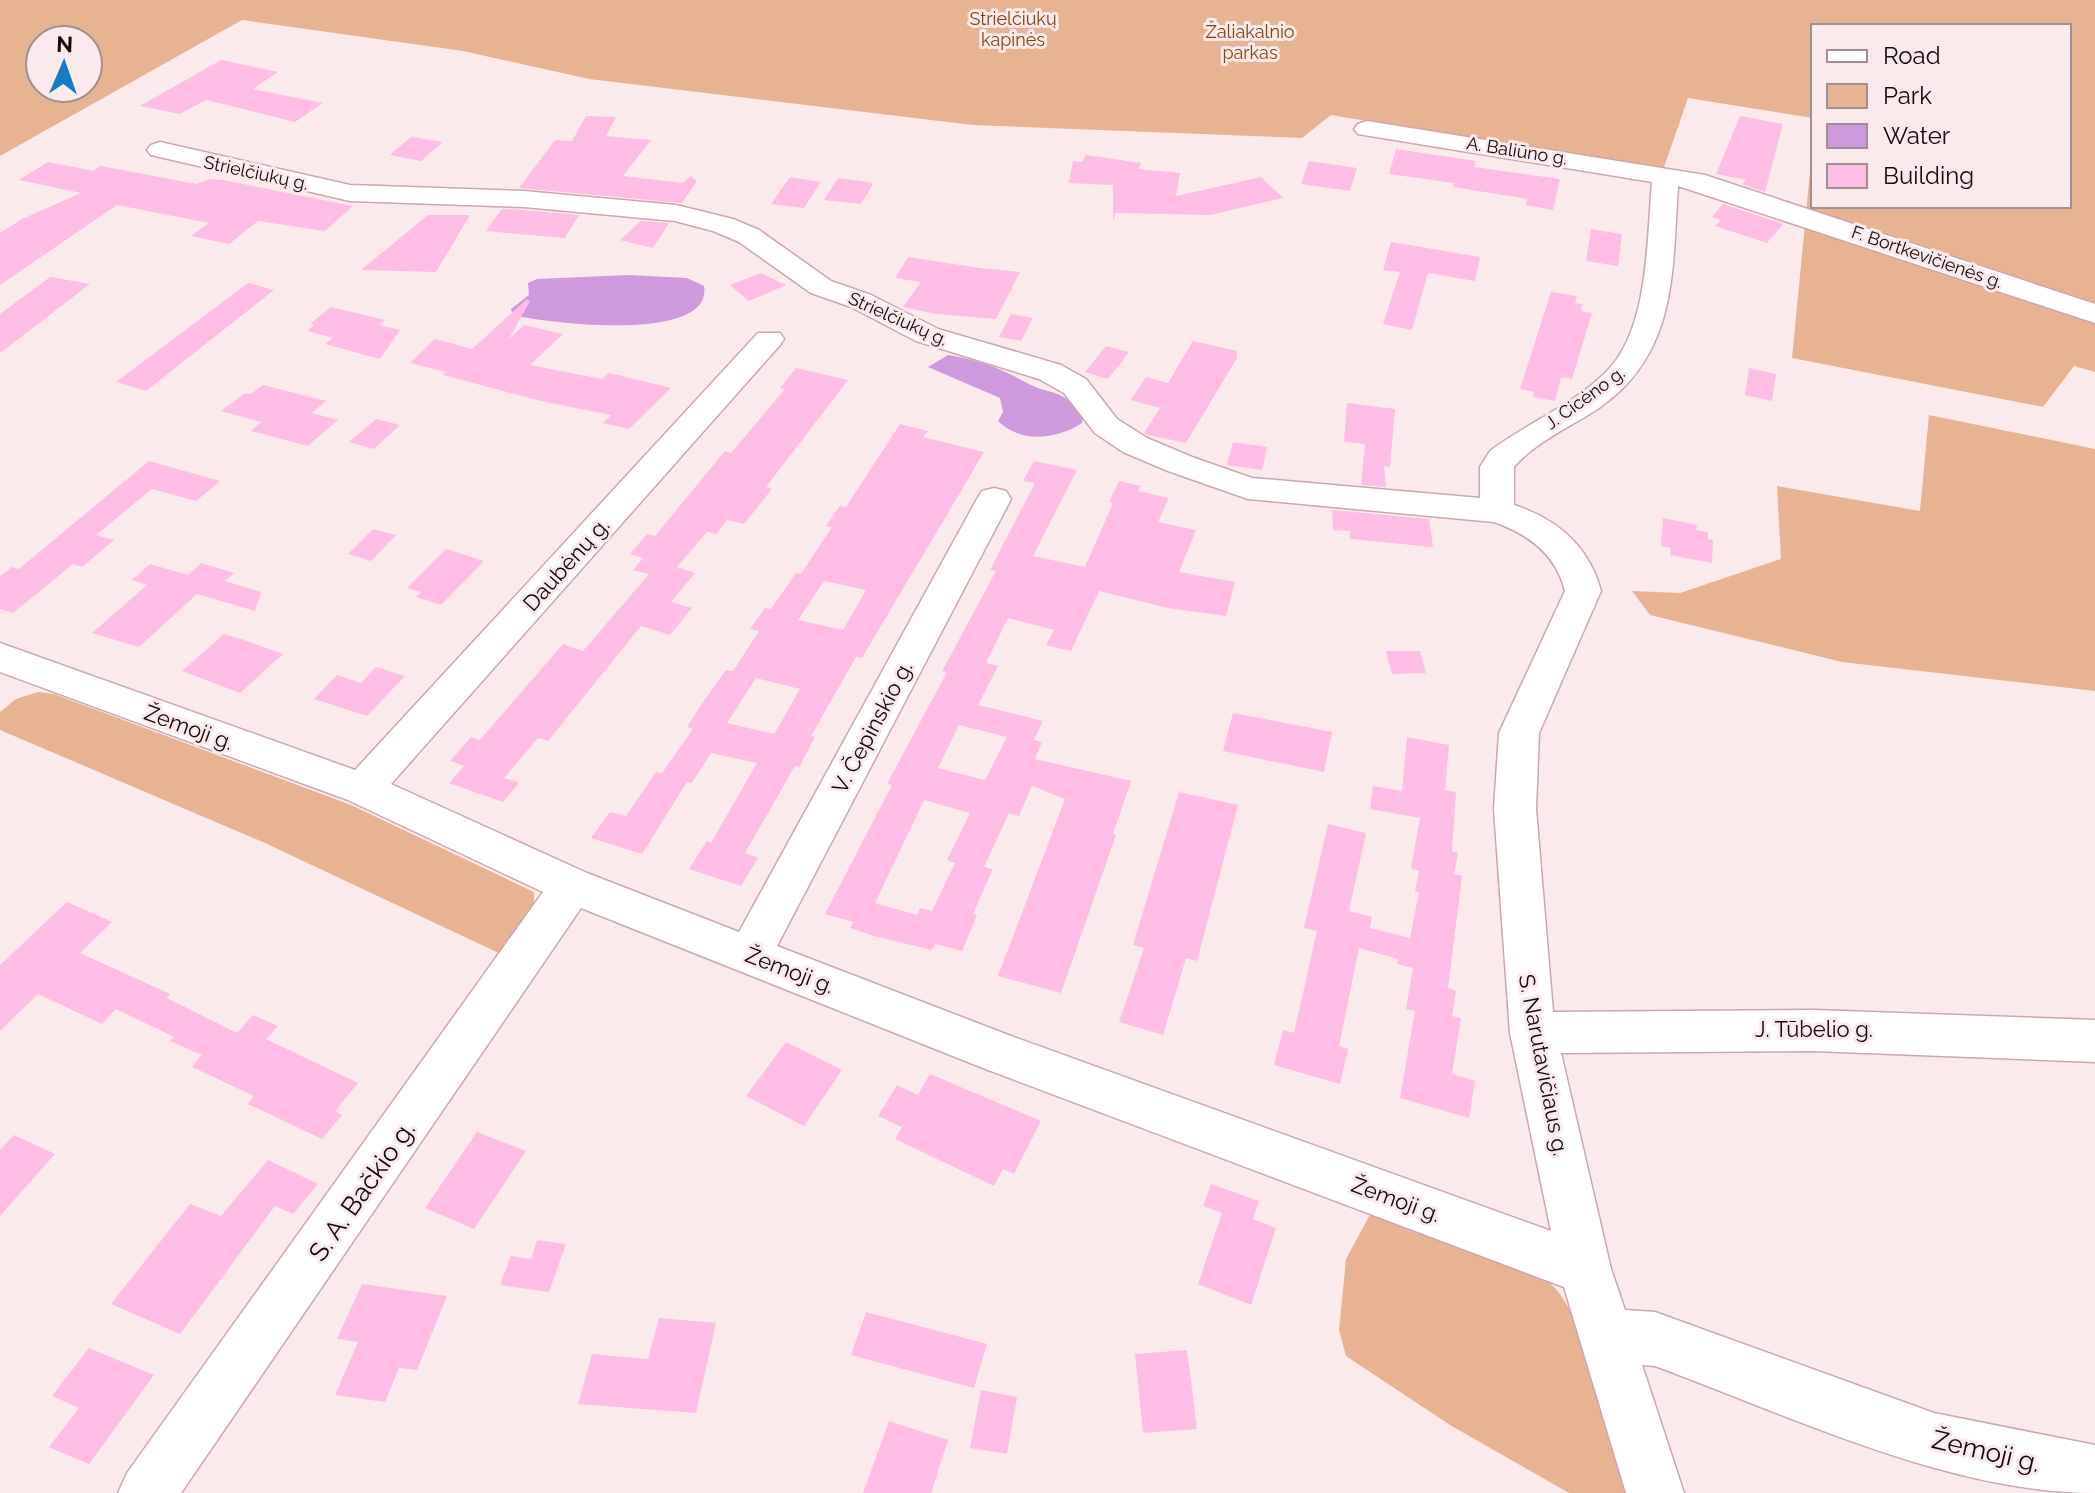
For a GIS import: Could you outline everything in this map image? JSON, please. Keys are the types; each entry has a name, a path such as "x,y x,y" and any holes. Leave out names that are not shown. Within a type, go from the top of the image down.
{"street":[{"name":"A. Baliūno g.","path":"1367,129 1666,175"},
{"name":"Strielčiukų g.","path":"160,150 350,193 511,198 701,218 749,236 821,287 861,301 927,335 1050,372 1075,386 1106,426 1135,445 1180,464 1248,488 1497,511 1524,520 1561,545 1579,575 1583,591"},
{"name":"F. Bortkevičienės g.","path":"1666,175 1722,190 2095,314"},
{"name":"J. Cicėno g.","path":"1497,511 1497,467 1502,458 1617,379 1636,359 1648,328 1666,175"},
{"name":"Daubėnų g.","path":"362,789 769,339"},
{"name":"V. Čepinskio g.","path":"750,954 994,499"},
{"name":"S. Narutavičiaus g.","path":"1583,591 1519,733 1515,809 1526,979 1533,1033 1585,1269 1655,1493"},
{"name":"Žemoji g.","path":"9,671 362,789 572,886 1000,1053 1585,1269"},
{"name":"S. A. Bačkio g.","path":"147,1493 572,886"},
{"name":"J. Tūbelio g.","path":"1533,1033 1685,1028 1897,1030 2095,1041"},
{"name":"Žemoji g.","path":"1606,1336 1655,1339 1934,1441 2095,1474"}],"green space":[{"path":"0,0 2095,0 2095,372 2074,366 2043,407 1792,358 1811,162 1811,208 2071,208 2071,24 1811,24 1811,118 1688,98 1663,170 1331,115 1302,138 973,125 589,79 463,51 242,20 104,98 104,24 24,24 24,104 93,104 0,156"},
{"path":"1929,415 2095,449 2095,691 1842,662 1650,615 1632,591 1680,593 1781,559 1777,486 1920,511"},
{"path":"38,692 54,694 351,805 534,892 534,911 503,955 265,843 0,730 0,712 16,699"},
{"path":"1373,1209 1496,1255 1541,1277 1554,1287 1566,1304 1589,1354 1631,1493 1569,1493 1450,1425 1346,1356 1339,1330 1346,1259"}],"water":[{"path":"629,275 687,278 704,286 700,304 683,316 656,323 624,325 558,322 513,315 511,309 529,295 528,283 537,279"},
{"path":"948,355 988,365 1062,396 1083,416 1082,423 1062,433 1039,437 1007,428 998,421 1003,412 1000,398 928,367"}],"building":[{"path":"221,60 278,72 253,89 323,103 295,122 206,100 180,114 140,106"},
{"path":"586,116 616,117 606,136 651,140 623,176 683,183 691,176 697,181 682,203 519,188 555,140 572,141"},
{"path":"1740,116 1783,124 1765,192 1742,184 1746,180 1716,174"},
{"path":"411,137 443,142 421,161 390,155"},
{"path":"1396,149 1476,161 1474,167 1560,179 1553,210 1526,205 1527,199 1453,187 1454,183 1389,174"},
{"path":"1086,155 1141,163 1138,169 1180,173 1176,196 1261,177 1283,198 1210,215 1116,213 1113,221 1113,185 1069,183 1073,161 1082,162"},
{"path":"1309,161 1357,168 1350,191 1301,184"},
{"path":"48,162 93,171 101,166 196,184 210,179 223,180 353,206 325,231 258,221 229,244 191,236 209,223 117,205 0,285 0,233 22,219 81,193 19,180"},
{"path":"790,177 821,182 804,208 771,204"},
{"path":"838,178 873,184 861,204 824,200"},
{"path":"1723,204 1783,224 1767,243 1715,226 1721,220 1712,217"},
{"path":"502,209 579,215 565,238 486,231"},
{"path":"428,215 470,215 436,272 361,270"},
{"path":"641,221 669,223 653,248 620,240"},
{"path":"1591,229 1622,234 1618,266 1586,261"},
{"path":"1391,242 1480,257 1475,281 1428,273 1412,330 1383,324 1400,272 1383,270"},
{"path":"908,257 1020,272 996,319 936,314 903,307 921,282 895,278"},
{"path":"761,273 786,285 749,301 730,285"},
{"path":"50,277 90,284 0,353 0,314"},
{"path":"248,283 274,290 146,391 116,382"},
{"path":"1551,292 1577,296 1575,303 1582,304 1581,311 1592,313 1572,379 1561,377 1555,401 1533,397 1534,392 1520,389"},
{"path":"527,299 530,301 509,339 524,325 563,334 530,365 602,379 609,373 671,388 629,429 603,423 611,415 541,401 410,363 435,339 472,349"},
{"path":"331,307 385,320 379,325 400,330 380,359 325,344 333,338 307,331 314,325 310,324"},
{"path":"1011,314 1033,318 1021,341 999,337"},
{"path":"1193,341 1237,351 1237,358 1186,443 1144,433 1160,408 1131,400 1146,377 1168,383"},
{"path":"1106,346 1129,352 1108,379 1085,372"},
{"path":"796,368 848,380 766,487 772,489 744,524 727,520 716,534 707,532 677,567 695,573 671,602 692,608 670,635 641,626 548,741 538,738 504,778 519,783 503,802 449,783 464,766 450,761 471,737 480,740 563,644 583,651 649,574 633,570 643,558 630,554 647,534 655,536 725,451 731,453 785,389 780,388"},
{"path":"1749,368 1776,374 1772,401 1745,395"},
{"path":"263,385 326,401 312,413 338,420 308,446 251,431 261,422 221,411 245,393 251,394"},
{"path":"1347,403 1395,409 1390,467 1384,466 1386,487 1361,485 1365,444 1344,442"},
{"path":"376,419 400,425 374,449 349,442"},
{"path":"900,424 928,431 923,437 984,452 862,658 856,657 811,736 815,737 799,767 795,766 745,853 758,858 741,886 689,869 707,841 711,843 757,763 711,753 692,783 687,782 642,854 591,838 610,812 626,816 656,772 662,773 693,729 687,727 701,705 726,670 733,671 759,631 750,629 765,608 771,609 796,573 801,574 832,527 826,526 840,506 846,507","holes":["824,581 866,590 843,630 798,620","756,678 800,689 774,734 727,723"]},
{"path":"1233,442 1267,447 1262,470 1227,465"},
{"path":"149,461 220,481 196,501 152,489 96,535 114,540 82,567 73,564 13,613 0,609 0,576 12,567 19,569"},
{"path":"1034,461 1077,470 1033,556 1085,567 1113,503 1109,502 1119,481 1141,486 1138,491 1169,498 1158,522 1196,530 1179,572 1235,582 1226,616 1168,608 1099,591 1071,651 1046,645 1054,630 1008,618 986,663 998,666 978,705 1043,721 1034,740 1042,742 1035,759 1131,781 1113,834 1116,835 1061,993 998,976 1065,799 1032,786 1019,816 1009,813 984,867 993,869 973,914 977,915 962,951 935,944 932,950 874,936 850,928 853,922 825,914 892,785 887,784 947,672 942,671 996,571 990,570 1035,483 1023,481","holes":["959,725 1007,737 985,780 938,768","924,800 970,813 947,860 955,863 932,911 920,908 917,915 875,903"]},
{"path":"1332,510 1429,519 1433,547 1350,539 1350,531 1333,530"},
{"path":"1663,518 1697,525 1696,530 1708,532 1708,539 1713,540 1712,563 1670,555 1671,548 1661,546"},
{"path":"373,529 396,535 371,561 348,554"},
{"path":"446,549 484,561 441,605 416,597 421,592 407,588"},
{"path":"201,563 234,573 225,581 261,592 255,611 197,594 139,647 92,633 147,585 132,580 150,564 188,575"},
{"path":"224,634 283,654 240,693 182,671"},
{"path":"1386,651 1420,651 1426,673 1392,674"},
{"path":"376,667 405,676 367,716 314,699 337,675 361,683"},
{"path":"1233,713 1332,732 1324,772 1223,751"},
{"path":"1407,737 1449,745 1445,790 1456,792 1452,851 1458,853 1454,874 1462,876 1448,988 1456,991 1452,1016 1461,1018 1452,1074 1475,1081 1469,1118 1400,1098 1415,1011 1406,1009 1413,968 1397,964 1398,959 1359,948 1339,1046 1348,1049 1340,1084 1274,1065 1283,1030 1294,1033 1317,931 1304,928 1328,824 1366,833 1349,911 1372,917 1370,928 1410,938 1419,892 1415,892 1419,871 1411,868 1420,818 1370,809 1373,786 1402,791"},
{"path":"1179,792 1238,805 1197,961 1186,958 1163,1035 1119,1022 1144,948 1133,945"},
{"path":"67,902 112,922 80,953 170,994 167,998 237,1033 253,1015 278,1026 266,1039 358,1083 335,1111 342,1115 322,1139 248,1104 254,1096 192,1067 202,1055 170,1041 174,1037 116,1009 102,1024 38,994 0,1031 0,965"},
{"path":"786,1042 842,1070 804,1126 746,1096"},
{"path":"930,1074 1041,1121 1014,1174 1003,1169 994,1186 895,1139 902,1127 878,1116 897,1085 918,1095"},
{"path":"477,1132 526,1151 474,1229 425,1208"},
{"path":"14,1135 55,1154 0,1216 0,1150"},
{"path":"268,1160 318,1184 293,1214 275,1206 180,1334 111,1304 190,1204 221,1216"},
{"path":"1211,1184 1259,1201 1253,1219 1276,1228 1251,1305 1198,1284 1222,1213 1203,1206"},
{"path":"537,1240 566,1244 549,1292 500,1285 511,1256 531,1259"},
{"path":"362,1284 447,1296 417,1370 399,1368 385,1402 335,1395 358,1342 337,1339"},
{"path":"866,1312 987,1344 974,1388 851,1355"},
{"path":"659,1318 716,1323 696,1413 578,1404 592,1354 648,1359"},
{"path":"89,1348 154,1375 89,1464 49,1447 79,1408 52,1396"},
{"path":"1187,1350 1197,1429 1143,1433 1135,1354"},
{"path":"981,1390 1017,1397 1007,1454 970,1448"},
{"path":"889,1421 948,1440 931,1493 863,1493"}],"park label":[{"name":"Strielčiukų kapinės","path":"1013,29"},
{"name":"Žaliakalnio parkas","path":"1250,42"}]}
